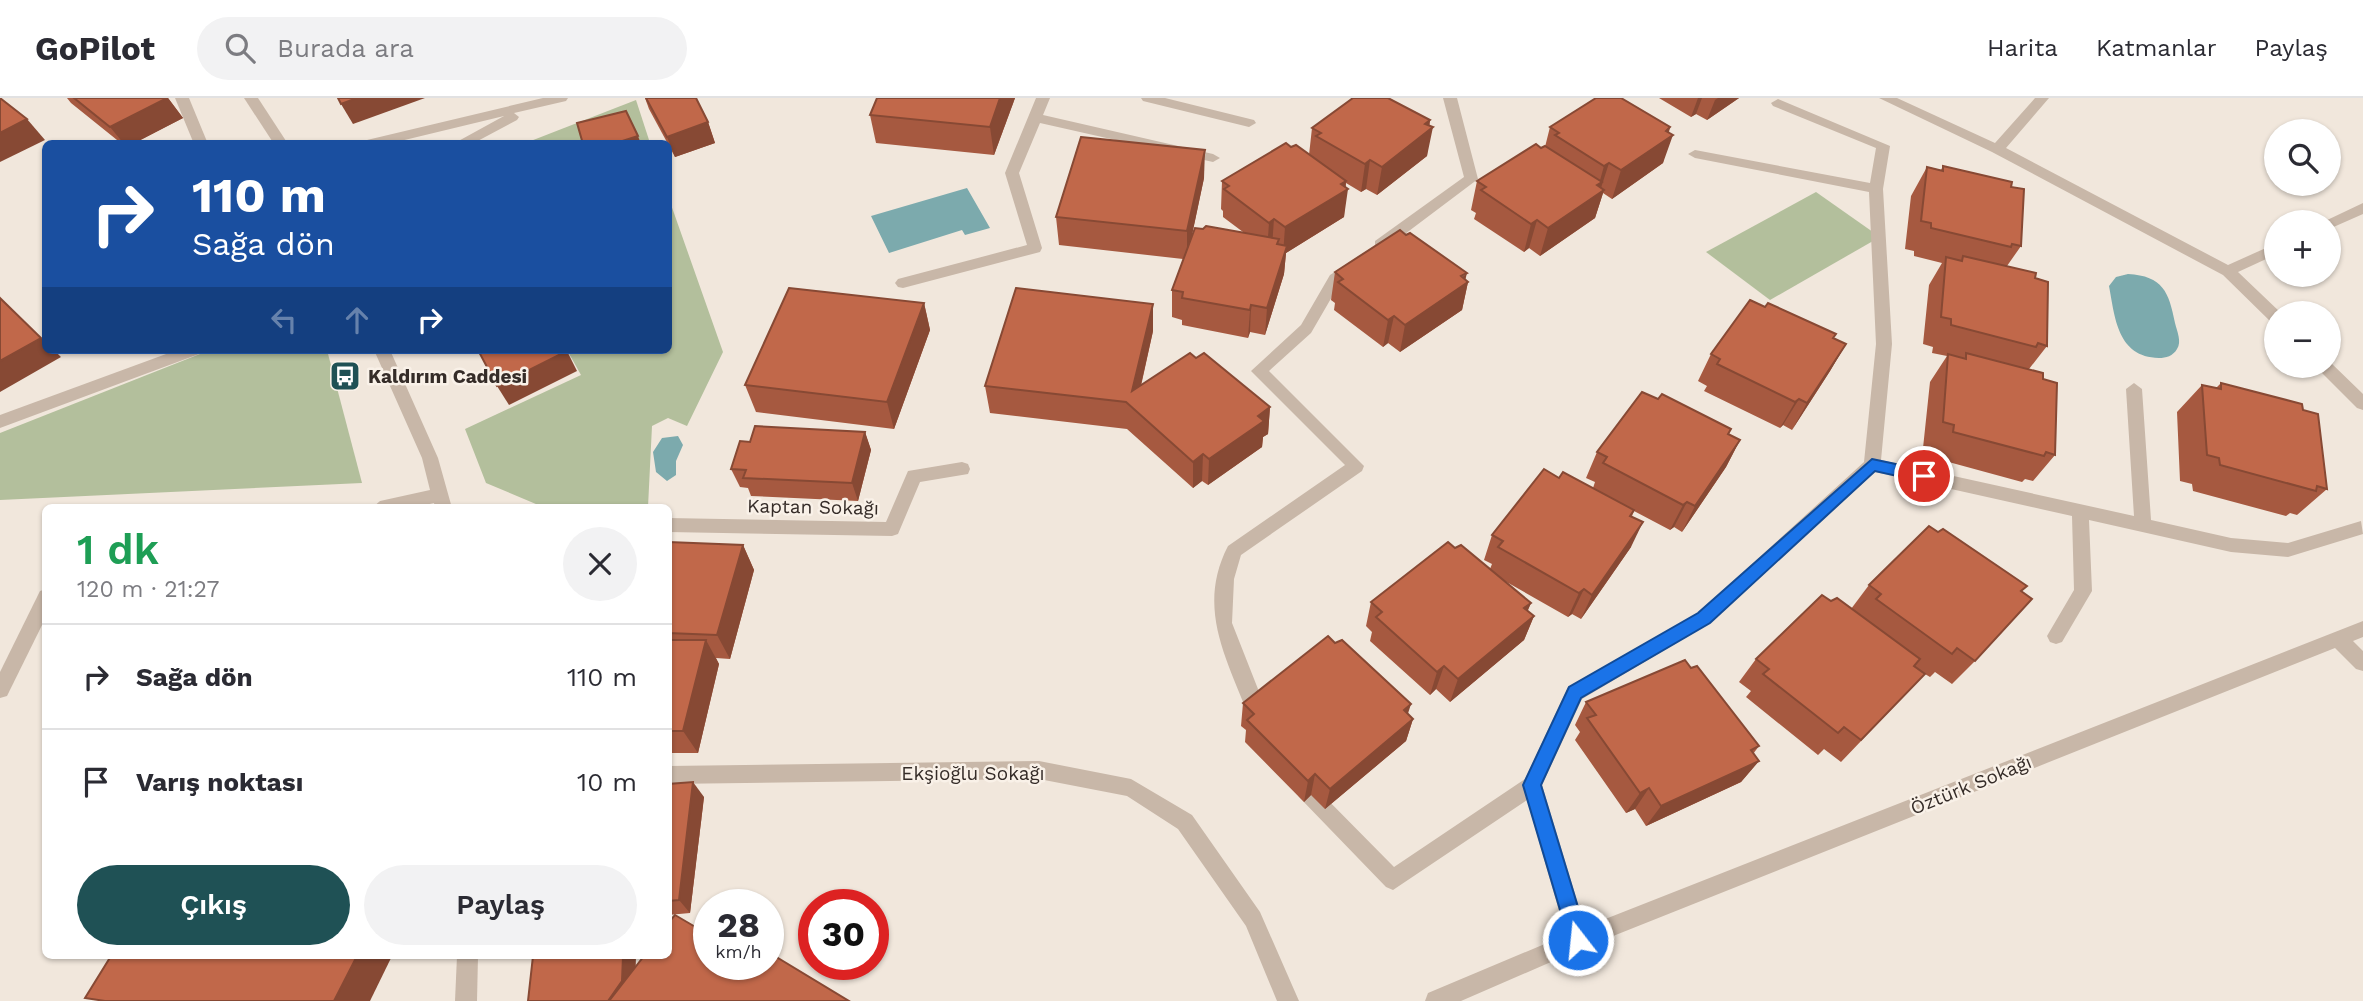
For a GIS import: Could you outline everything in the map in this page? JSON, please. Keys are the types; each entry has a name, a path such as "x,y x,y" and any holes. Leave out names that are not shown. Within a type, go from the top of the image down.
{"street":[{"path":"182,98 199,140"},
{"path":"251,98 278,140"},
{"path":"384,140 561,98"},
{"path":"903,283 1035,248 1012,173 1043,98"},
{"path":"1148,98 1249,123"},
{"path":"1266,734 1223,623 1225,579 1234,551 1356,466 1259,371 1306,329 1335,279 1471,179 1450,98"},
{"path":"1886,98 1997,149 2228,271 2264,306"},
{"path":"1997,149 2042,98"},
{"path":"1291,779 1311,795 1393,880 1532,785 1575,693 1704,618 1872,465 1884,344 1876,189 1883,146 1778,103"},
{"path":"468,140 537,105"},
{"path":"1034,117 1213,158"},
{"path":"1695,154 1876,189"},
{"path":"2341,218 2363,208"},
{"path":"2228,271 2264,254"},
{"path":"0,422 182,354"},
{"path":"384,354 430,458 443,501 416,504"},
{"path":"2337,378 2363,404"},
{"path":"2134,390 2143,525"},
{"path":"1872,465 2231,545 2288,550 2361,528"},
{"name":"Kaptan Sokağı","path":"672,525 892,529 914,476 961,469"},
{"path":"2056,636 2083,591 2080,511"},
{"path":"0,690 42,605"},
{"name":"Öztürk Sokağı","path":"1436,1001 1578,940 2363,629"},
{"path":"2337,639 2363,663"},
{"name":"Ekşioğlu Sokağı","path":"672,775 1039,770 1131,788 1185,822 1253,919 1288,1001"},
{"path":"1532,785 1578,940"},
{"path":"466,1001 468,959"}],"green space":[{"path":"636,100 649,140 533,140"},
{"path":"1816,192 1880,237 1770,300 1706,252"},
{"path":"672,208 723,352 687,426 668,418 652,426 648,504 536,504 486,483 465,429 581,375 569,354 672,354"},
{"path":"200,354 328,354 362,483 0,500 0,433"}],"water":[{"path":"967,188 990,228 965,235 962,230 889,253 871,216"},
{"path":"2140,275 2157,282 2167,294 2179,340 2177,349 2169,356 2145,356 2134,351 2120,333 2109,286 2116,277"},
{"path":"678,436 683,445 676,461 676,475 667,481 656,472 653,452 662,438"}],"building":[{"path":"0,98 27,119 0,133"},
{"path":"74,98 167,98 110,127"},
{"path":"338,98 357,98 341,104"},
{"path":"646,98 696,98 708,122 667,137"},
{"path":"877,98 1000,98 990,127 870,115"},
{"path":"1353,98 1388,98 1430,120 1425,124 1433,127 1382,167 1370,160 1365,164 1316,136 1321,133 1312,128"},
{"path":"1596,98 1621,98 1670,127 1666,131 1673,135 1621,170 1609,163 1604,166 1555,135 1559,133 1550,127"},
{"path":"626,111 638,136 626,140 582,140 577,123"},
{"path":"1081,137 1205,150 1187,231 1056,217"},
{"path":"1286,143 1291,147 1296,145 1346,181 1341,184 1348,189 1285,227 1274,219 1269,223 1224,189 1229,186 1222,181"},
{"path":"1536,144 1541,148 1545,146 1602,182 1597,185 1604,190 1548,228 1537,220 1531,224 1481,190 1486,187 1477,181"},
{"path":"1943,166 2012,182 2011,187 2024,189 2021,246 2012,244 2011,247 1931,228 1931,223 1921,221 1927,167 1943,171"},
{"path":"1206,226 1279,239 1277,244 1287,246 1267,308 1251,305 1250,310 1182,298 1183,292 1172,290 1195,228 1203,229"},
{"path":"1400,230 1406,235 1410,233 1467,273 1461,276 1468,282 1405,325 1394,316 1388,320 1338,282 1343,279 1335,272"},
{"path":"1963,256 2036,273 2035,278 2048,282 2047,346 2038,343 2036,347 1951,325 1951,319 1941,317 1946,257 1962,261"},
{"path":"789,288 924,303 887,402 745,385"},
{"path":"1016,288 1153,304 1132,391 1190,353 1196,358 1204,353 1270,407 1258,416 1264,421 1209,459 1203,454 1193,462 1126,402 985,386"},
{"path":"0,298 41,338 0,361"},
{"path":"1750,300 1765,307 1768,303 1836,334 1833,338 1846,344 1807,403 1799,399 1795,402 1717,364 1720,359 1711,354"},
{"path":"1966,353 2043,373 2043,379 2057,383 2055,455 2046,452 2044,456 1953,432 1954,425 1943,422 1948,354 1966,359"},
{"path":"480,354 561,354 497,386"},
{"path":"2221,383 2302,404 2303,410 2318,414 2327,489 2317,486 2316,491 2220,465 2219,458 2207,455 2202,385 2221,389"},
{"path":"1642,392 1658,399 1662,394 1731,429 1728,434 1740,440 1695,506 1687,502 1683,505 1603,463 1607,457 1597,452"},
{"path":"755,426 865,432 852,483 743,478 746,470 731,469 740,441 750,442"},
{"path":"1544,469 1559,478 1563,472 1634,510 1630,516 1643,522 1592,595 1584,589 1579,593 1498,547 1503,541 1492,535"},
{"path":"1929,526 1938,532 1943,529 2027,586 2021,591 2032,599 1975,661 1957,648 1952,654 1876,599 1881,594 1869,585"},
{"path":"672,542 743,545 717,635 672,633"},
{"path":"1448,542 1455,548 1461,545 1531,603 1524,608 1534,616 1458,679 1444,666 1437,672 1376,617 1382,612 1371,602"},
{"path":"1822,595 1831,601 1837,598 1920,659 1914,666 1925,674 1861,740 1844,727 1838,733 1763,674 1769,669 1756,659"},
{"path":"1328,636 1335,643 1342,640 1411,704 1404,710 1413,719 1330,789 1315,774 1308,781 1247,720 1254,714 1243,703"},
{"path":"672,640 706,640 683,731 672,731"},
{"path":"1685,660 1691,668 1697,666 1759,746 1751,750 1759,761 1661,806 1649,788 1640,793 1587,718 1596,715 1586,702"},
{"path":"693,782 679,900 672,901 672,784"},
{"path":"675,915 693,926 693,980 784,980 784,962 798,970 798,980 814,980 849,1001 609,1001 642,959 672,959 672,918"},
{"path":"109,959 355,959 334,1001 105,1001 85,998"},
{"path":"533,959 623,959 622,981 608,1001 528,1001"}],"place":[{"name":"Kaldırım Caddesi","path":"345,376"}],"route":[{"path":"1578,940 1532,785 1575,693 1704,618 1872,465 1924,476"}]}
